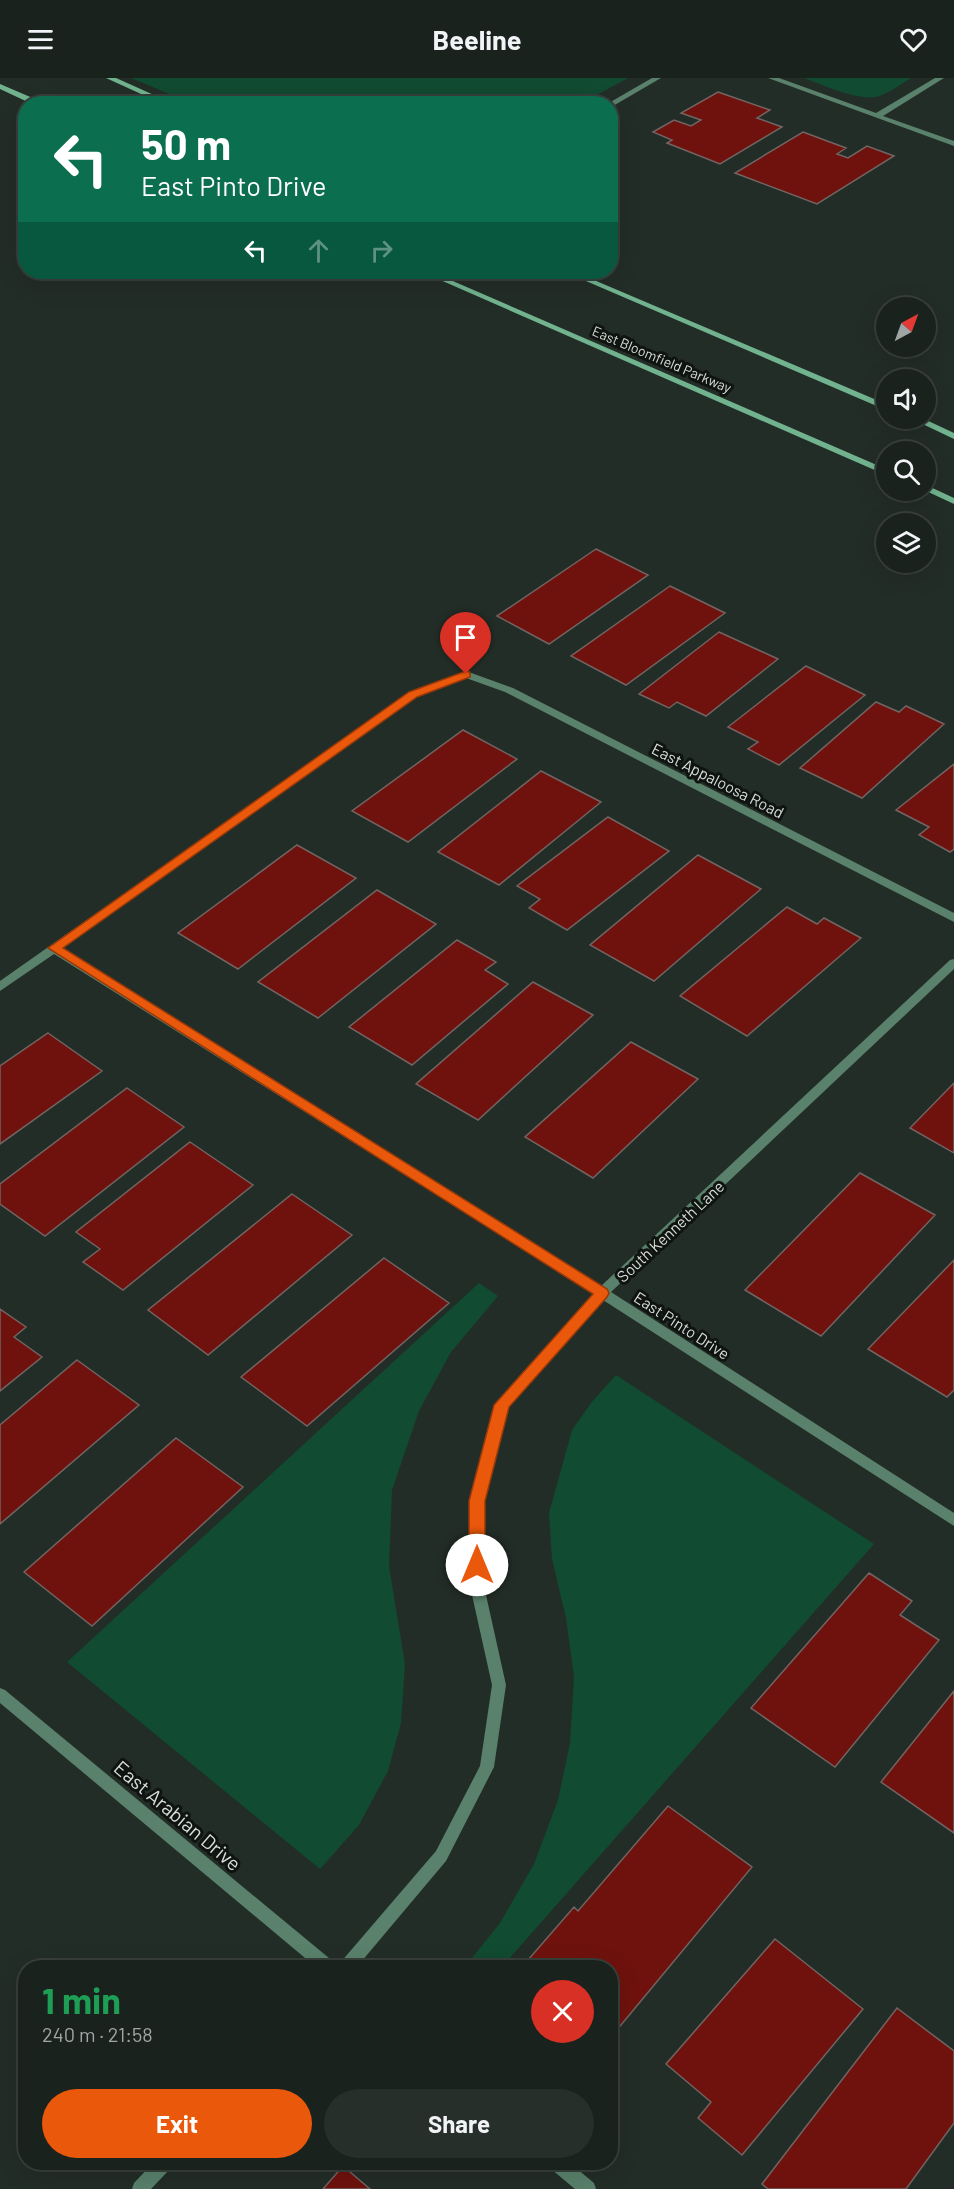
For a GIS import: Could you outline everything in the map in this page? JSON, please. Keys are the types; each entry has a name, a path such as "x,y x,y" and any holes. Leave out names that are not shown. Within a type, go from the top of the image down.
{"street":[{"path":"110,78 152,96"},
{"path":"618,100 657,78"},
{"path":"772,78 954,144"},
{"path":"877,116 940,78"},
{"path":"0,86 22,96"},
{"name":"East Bloomfield Parkway","path":"442,279 876,467"},
{"path":"585,279 876,403"},
{"path":"936,427 954,435"},
{"path":"936,493 954,501"},
{"name":"East Appaloosa Road","path":"54,948 413,695 466,674 509,690 954,918"},
{"path":"0,987 54,948"},
{"name":"East Pinto Drive","path":"54,948 602,1293 954,1520"},
{"name":"South Kenneth Lane","path":"353,1960 441,1856 487,1767 499,1685 477,1586 477,1501 502,1405 602,1293 954,963"},
{"name":"East Arabian Drive","path":"0,1694 319,1960"},
{"path":"140,2189 158,2170"},
{"path":"565,2170 588,2189"}],"green space":[{"path":"131,78 628,78 595,96 174,96"},
{"path":"804,78 911,78 882,95 865,97 843,93"},
{"path":"479,1283 498,1296 451,1352 419,1411 392,1490 389,1566 405,1664 401,1723 388,1771 359,1825 320,1869 67,1662"},
{"path":"616,1375 874,1544 508,1960 470,1960 500,1923 534,1864 558,1800 570,1743 574,1677 566,1618 552,1559 549,1513 572,1430 591,1403"}],"building":[{"path":"718,92 770,110 757,118 782,127 720,164 667,143 672,140 653,132 674,120 691,126 701,120 681,113"},
{"path":"803,132 846,148 837,154 848,158 867,146 894,156 817,204 735,173"},
{"path":"596,549 648,575 549,644 497,616"},
{"path":"670,586 725,613 626,685 571,656"},
{"path":"719,632 778,659 706,716 677,702 669,708 639,694"},
{"path":"806,666 865,695 779,765 748,749 758,742 728,727"},
{"path":"876,702 899,712 906,706 944,724 862,798 800,768"},
{"path":"463,730 517,759 408,842 352,811"},
{"path":"954,764 954,849 950,852 919,835 929,827 896,810"},
{"path":"541,771 601,802 499,885 438,852"},
{"path":"608,817 669,851 567,930 529,908 540,899 517,886"},
{"path":"297,845 356,878 238,969 178,933"},
{"path":"698,855 761,889 654,981 590,945"},
{"path":"377,890 436,924 318,1018 258,982"},
{"path":"787,907 817,924 824,918 861,938 747,1036 680,996"},
{"path":"457,940 496,962 485,970 508,984 412,1065 349,1027"},
{"path":"533,982 593,1015 478,1120 416,1084"},
{"path":"48,1033 102,1071 0,1144 0,1066"},
{"path":"631,1042 698,1079 593,1178 525,1137"},
{"path":"954,1083 954,1153 910,1128"},
{"path":"127,1088 184,1127 45,1236 0,1204 0,1184"},
{"path":"190,1142 253,1185 123,1290 83,1262 100,1249 76,1232"},
{"path":"860,1173 935,1215 821,1336 745,1290"},
{"path":"292,1194 352,1235 208,1355 148,1310"},
{"path":"384,1258 449,1303 307,1426 241,1377"},
{"path":"954,1260 954,1390 947,1397 868,1349"},
{"path":"0,1309 26,1327 14,1337 42,1357 0,1391"},
{"path":"77,1360 139,1405 0,1524 0,1425"},
{"path":"176,1438 243,1487 92,1626 24,1572"},
{"path":"869,1573 912,1601 900,1615 939,1640 835,1767 751,1708"},
{"path":"954,1691 954,1833 881,1782"},
{"path":"668,1806 752,1867 618,2029 618,1960 528,1960 574,1907 578,1911"},
{"path":"775,1939 863,2009 742,2155 698,2118 711,2102 666,2064"},
{"path":"897,2008 954,2051 954,2123 906,2189 768,2189 762,2184"},
{"path":"340,2170 348,2170 370,2189 323,2189"}],"route":[{"path":"466,674 413,695 54,948 602,1293 502,1405 477,1501 477,1565"}]}
